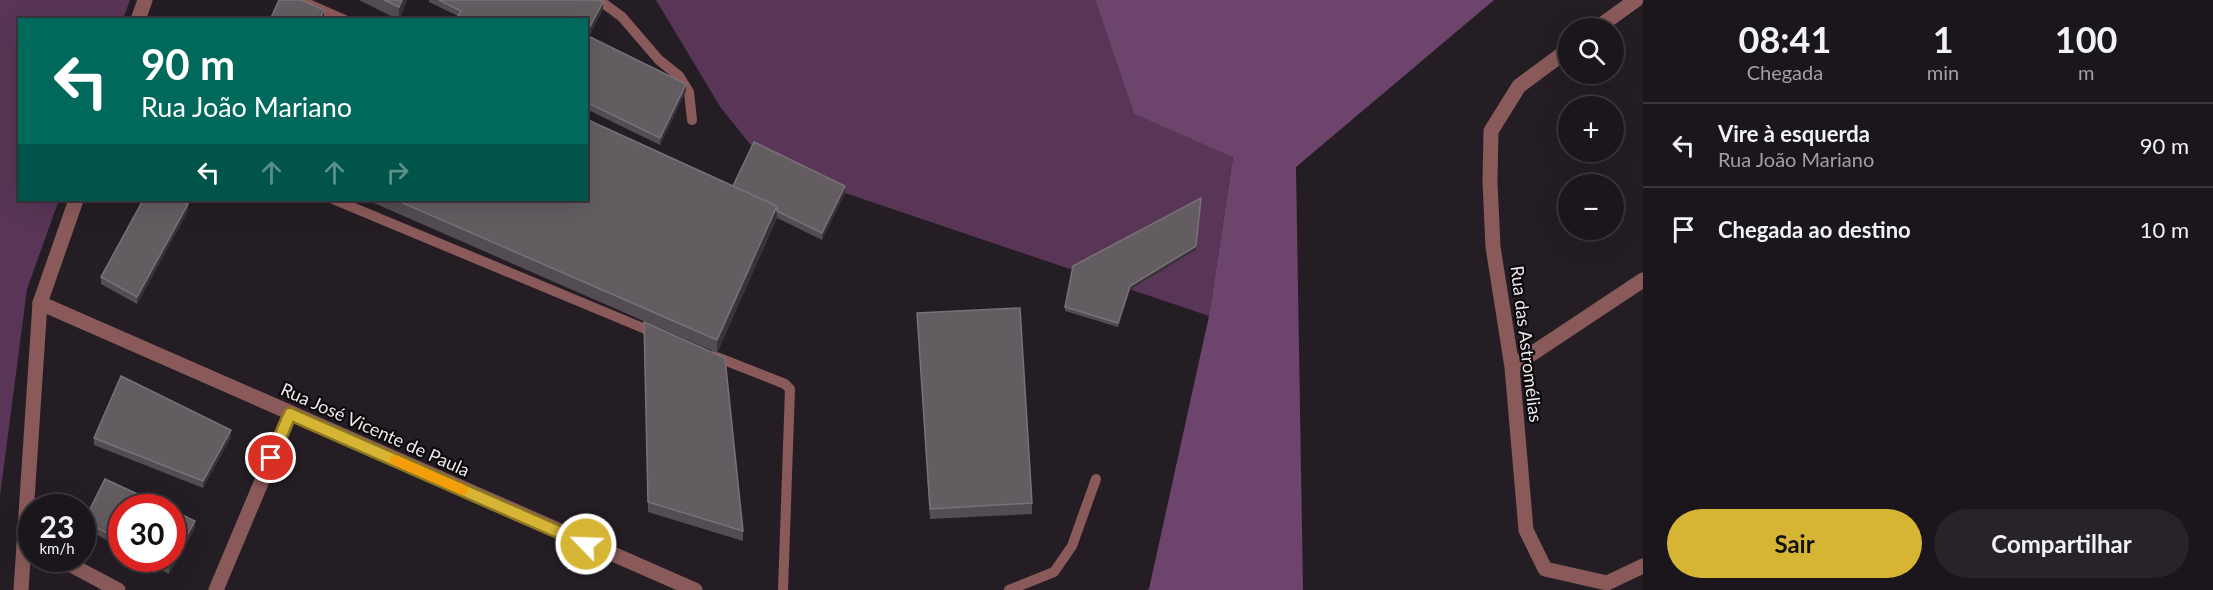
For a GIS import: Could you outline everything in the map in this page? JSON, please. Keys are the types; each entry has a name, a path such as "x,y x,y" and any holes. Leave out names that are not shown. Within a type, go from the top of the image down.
{"street":[{"path":"139,18 145,0"},
{"path":"1611,18 1636,0"},
{"name":"Rua das Astromélias","path":"1558,57 1519,86 1491,131 1490,182 1493,247 1512,367 1526,530 1545,569 1607,583 1643,566"},
{"path":"30,494 40,303 76,201"},
{"path":"1512,367 1643,280"},
{"name":"Rua José Vicente de Paula","path":"40,303 695,590"},
{"path":"216,590 290,414"},
{"path":"21,590 23,572"},
{"path":"84,572 117,590"}],"lane":[{"path":"299,0 340,18"},
{"path":"598,0 622,16 659,60 679,76 689,92 692,120"},
{"path":"337,201 661,335"},
{"path":"704,352 785,384 790,389 783,590"},
{"path":"1009,590 1054,572 1072,546 1096,479"}],"shaded area":[{"path":"0,0 130,0 123,18 18,18 18,201 59,201 27,289 0,496"},
{"path":"656,0 1095,0 1134,114 1233,156 1209,316 845,193 754,149 721,108"},
{"path":"1095,0 1494,0 1296,167 1303,590 1147,590 1209,316 1233,157 1134,114"}],"building":[{"path":"279,0 301,0 324,10 320,18 271,18"},
{"path":"384,0 402,0 399,7"},
{"path":"439,0 599,0 603,2 588,30 588,18 457,18 461,11"},
{"path":"588,36 686,84 660,138 588,103"},
{"path":"588,120 777,206 717,340 398,201 588,201"},
{"path":"754,142 845,186 822,233 777,211 777,206 733,186"},
{"path":"1201,198 1196,246 1130,286 1118,323 1065,307 1073,266"},
{"path":"142,201 182,201 188,204 137,297 101,277"},
{"path":"1020,308 1032,503 930,509 917,313"},
{"path":"644,322 725,358 743,531 648,502"},
{"path":"121,376 231,430 203,481 94,438"},
{"path":"105,479 137,494 108,494 108,534 96,527 96,497"},
{"path":"186,517 195,521 186,537"}],"slow traffic":[{"path":"395,460 463,490"}],"route":[{"path":"271,458 290,414 586,544"}]}
